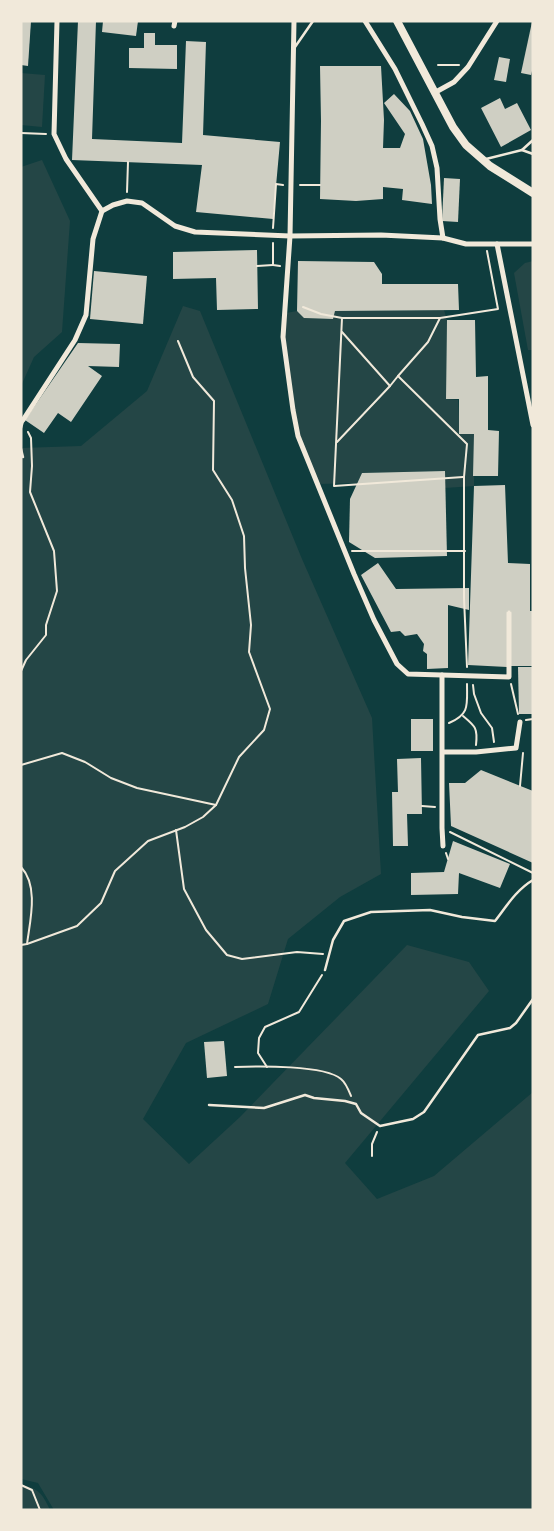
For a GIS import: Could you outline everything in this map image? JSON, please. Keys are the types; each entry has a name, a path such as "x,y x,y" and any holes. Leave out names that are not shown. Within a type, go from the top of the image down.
{"main road":[{"path":"397,21 434,93 466,145 482,160 533,193"}],"street":[{"path":"57,21 54,134 66,159 102,211"},
{"path":"294,21 290,236 283,337 298,436 374,620 397,664 408,674 509,677 509,613"},
{"path":"365,21 395,69 432,146 437,168 443,238"},
{"path":"434,93 454,82 468,67 497,21"},
{"path":"23,420 75,340 86,315 93,239 102,211 113,205 127,201 142,203 175,226 195,232 290,236 381,235 443,238 466,244 525,244 532,242"},
{"path":"497,244 533,425"},
{"path":"442,675 443,846"},
{"path":"443,752 476,752 516,748 520,722"}],"lane":[{"path":"293,50 313,21"},
{"path":"482,160 522,150 533,140"},
{"path":"522,150 533,154"},
{"path":"21,428 23,420"},
{"path":"21,449 24,458"},
{"path":"324,970 333,940 344,921 371,912 430,910 494,922 515,895 533,880"},
{"path":"209,1105 264,1108 305,1095 356,1104 361,1113 380,1126 413,1119 424,1112 478,1035 510,1028 516,1023 533,998"}],"path":[{"path":"438,65 459,65 463,60"},
{"path":"21,133 54,134"},
{"path":"127,201 128,162"},
{"path":"303,307 321,314 342,318 440,318 498,309 486,244"},
{"path":"257,266 273,265"},
{"path":"342,318 334,486 464,477"},
{"path":"337,442 390,386 428,342 440,318"},
{"path":"342,332 390,386"},
{"path":"21,945 76,926 100,903 116,871 148,841 203,817 216,805 239,757 264,730 270,709 249,652 251,625 245,568 244,536 232,500 213,470 214,401 193,377 178,341"},
{"path":"398,376 467,444 464,477 464,598 470,676 481,713 492,728 494,750"},
{"path":"21,671 26,660 46,635 46,625 57,592 54,551 30,492 32,466 31,438 23,420"},
{"path":"345,552 465,551"},
{"path":"442,723 447,724 460,718 465,713 470,676"},
{"path":"509,677 520,722 533,719"},
{"path":"463,716 474,724 478,733 476,752"},
{"path":"516,748 521,748 524,755 520,786"},
{"path":"21,765 62,753 84,762 110,778 137,788 216,805"},
{"path":"422,806 442,807"},
{"path":"442,828 533,873"},
{"path":"176,830 184,890 206,930 227,955 242,959 297,952 329,955"},
{"path":"21,866 26,871 33,898 27,944"},
{"path":"267,1067 258,1053 259,1038 265,1027 299,1012 324,970"},
{"path":"235,1067 308,1068 330,1074 341,1079 356,1104"},
{"path":"372,1156 372,1144 380,1126"},
{"path":"21,1485 32,1490 40,1510"}],"shaded area":[{"path":"21,73 45,75 42,127 21,125"},
{"path":"42,160 70,221 62,332 34,357 21,386 21,167"},
{"path":"533,261 533,350 528,350 514,273 525,263"},
{"path":"183,306 200,311 302,559 372,718 381,874 340,897 288,939 268,1004 186,1043 143,1119 189,1164 240,1117 407,945 469,962 489,991 345,1163 377,1199 434,1176 533,1092 533,1510 54,1510 38,1483 21,1479 21,448 81,446 147,391"},
{"path":"444,310 447,320 446,399 458,400 460,432 474,434 474,486 445,488 445,471 362,473 357,483 318,484 297,432 284,340 286,313 297,311 304,318 333,319 335,311"},
{"path":"21,1485 32,1488 40,1493 50,1510 21,1510"}],"building":[{"path":"21,21 31,21 28,66 21,65"},
{"path":"78,21 96,21 92,139 182,143 186,41 206,42 203,135 280,142 273,219 196,212 202,165 72,160"},
{"path":"103,21 138,21 136,36 102,32"},
{"path":"532,22 533,67 531,75 521,73"},
{"path":"144,33 155,33 155,45 177,45 177,69 129,68 129,48 144,48"},
{"path":"499,57 510,59 506,82 494,80"},
{"path":"320,66 381,66 384,120 383,148 400,148 405,134 384,103 394,94 410,111 423,139 431,185 432,204 402,200 403,189 383,187 383,199 356,201 320,199"},
{"path":"500,98 505,109 517,103 531,130 501,147 481,108"},
{"path":"444,178 460,179 458,222 442,221"},
{"path":"257,250 258,309 217,310 216,278 173,279 173,252"},
{"path":"298,261 374,262 382,274 382,284 458,284 459,310 335,311 333,319 304,318 297,311"},
{"path":"94,271 147,276 143,324 90,319"},
{"path":"447,320 475,320 476,377 488,376 488,430 499,431 498,476 473,476 474,434 459,434 459,399 446,399"},
{"path":"78,343 120,344 119,367 88,366 102,376 71,422 58,413 44,433 25,420"},
{"path":"445,471 447,556 375,558 349,542 350,499 362,473"},
{"path":"505,485 508,563 530,564 530,611 533,611 533,666 511,666 511,611 507,611 507,667 468,665 474,486"},
{"path":"378,563 396,589 469,588 469,610 448,605 448,668 427,669 427,654 423,651 424,644 417,634 405,636 400,631 391,632 361,575"},
{"path":"518,667 533,667 533,714 519,714"},
{"path":"411,719 433,719 433,751 411,751"},
{"path":"421,758 422,814 407,814 408,846 393,846 392,792 398,792 397,759"},
{"path":"481,770 533,791 533,863 451,826 449,783 465,783"},
{"path":"453,841 510,864 500,888 459,873 458,894 411,895 411,873 444,872"},
{"path":"224,1041 227,1076 207,1078 204,1042"}]}
